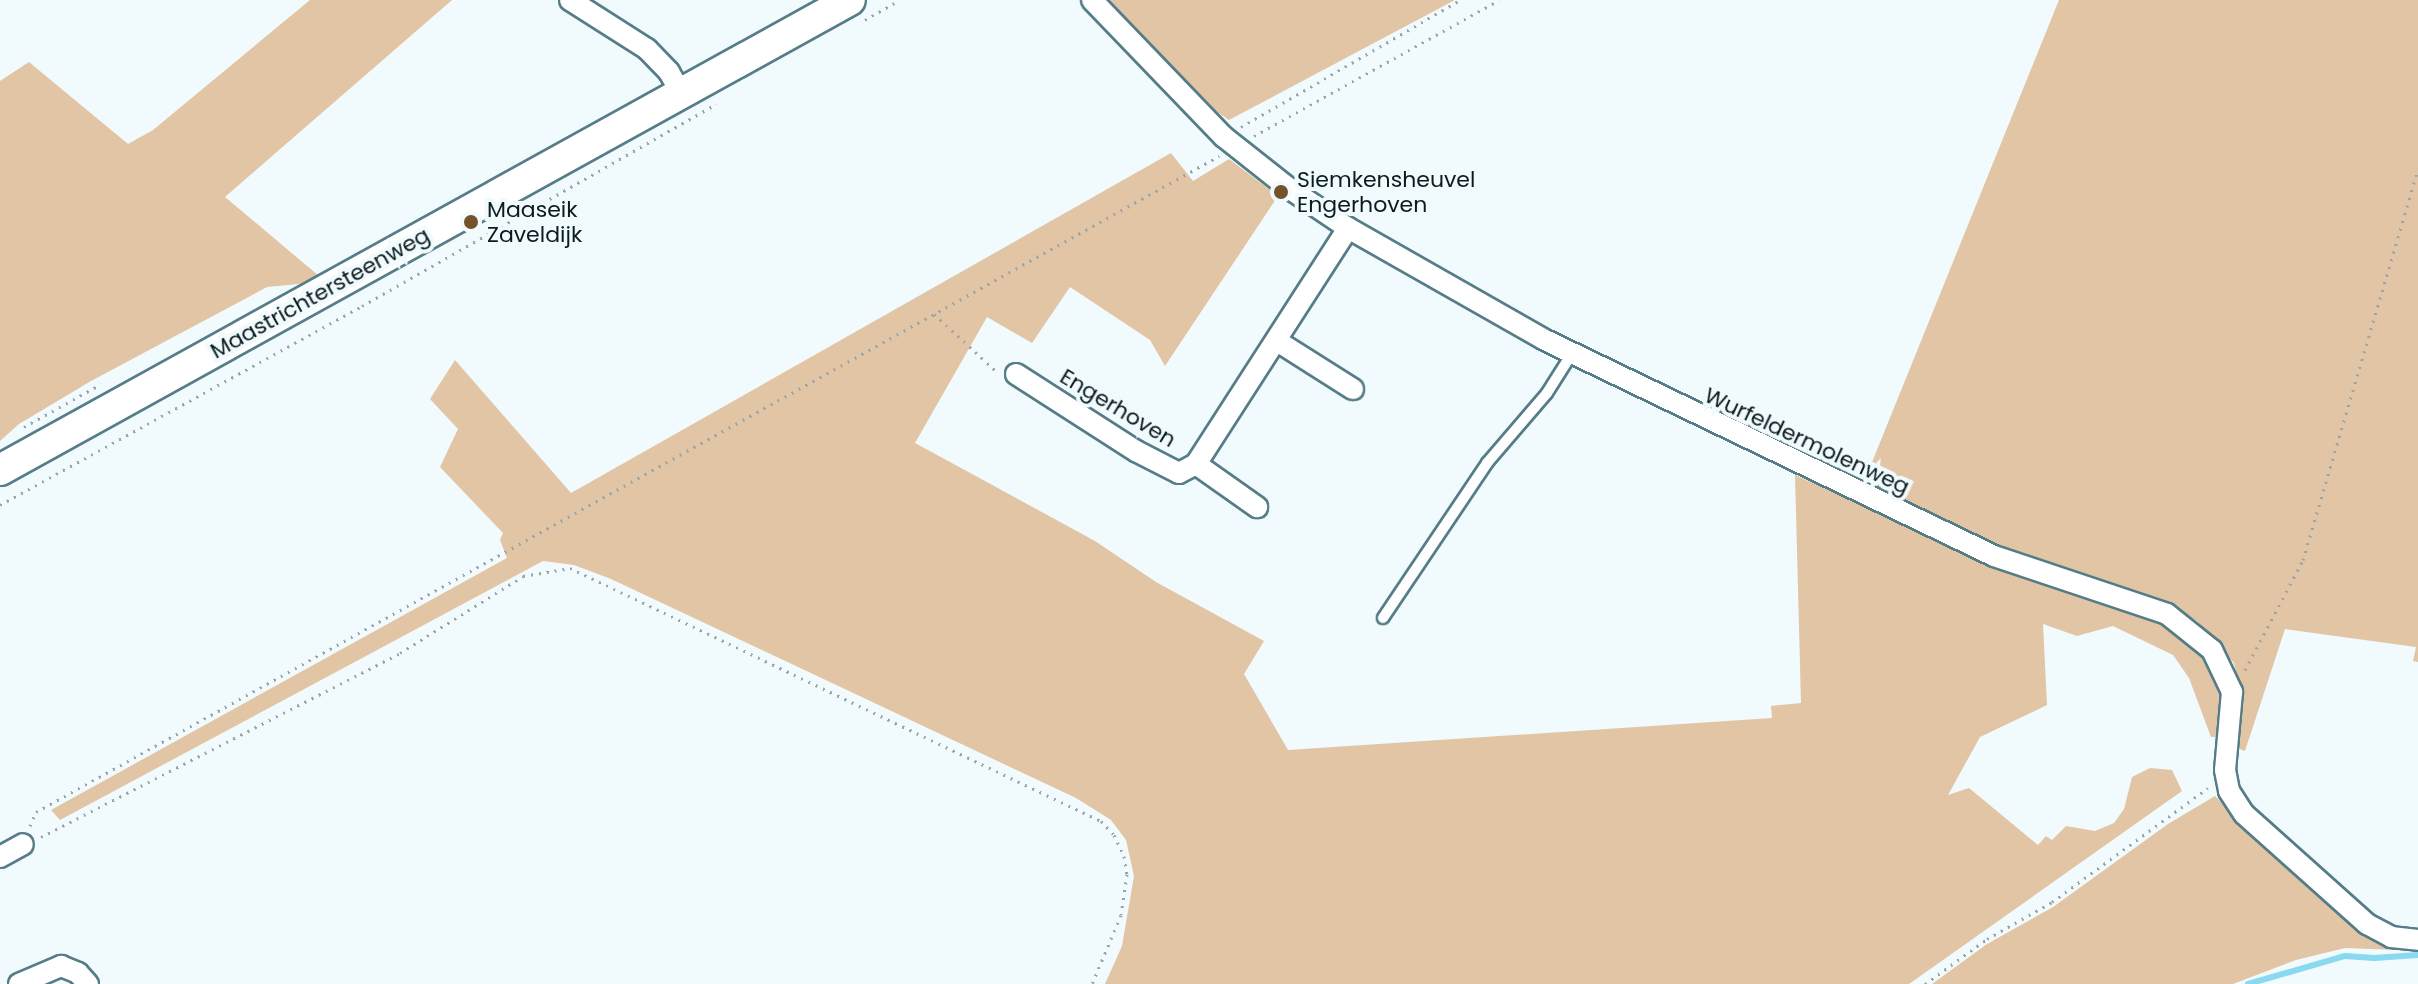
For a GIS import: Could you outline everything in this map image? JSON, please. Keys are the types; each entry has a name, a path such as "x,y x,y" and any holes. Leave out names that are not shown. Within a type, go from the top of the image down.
{"main road":[{"name":"Maastrichtersteenweg","path":"0,470 684,106 850,0"}],"street":[{"path":"570,0 647,49 669,72 684,106"},
{"name":"Wurfeldermolenweg","path":"1092,0 1229,141 1348,228 1571,355 1994,556 2167,614 2212,650 2232,692 2227,783"},
{"name":"Engerhoven","path":"1016,374 1136,451 1179,473 1196,464 1348,228"},
{"path":"1277,341 1353,389"},
{"name":"Engerhoven","path":"1196,464 1257,507"},
{"path":"2227,783 2244,814 2367,924 2391,937 2418,940"},
{"path":"0,857 23,844"},
{"path":"19,984 40,972 61,966 78,973 88,984"}],"lane":[{"path":"1383,618 1487,463 1547,393 1571,355"}],"path":[{"path":"23,844 36,812 934,314 1229,141 1460,0"},
{"path":"1229,141 1499,0"},
{"name":"Maastrichtersteenweg","path":"0,505 362,306 684,106"},
{"path":"2232,692 2303,560 2418,169"},
{"path":"934,314 998,373 1016,374"},
{"path":"23,844 59,831 400,653 523,576 570,568 1101,821 1114,835 1124,856 1127,874 1121,915 1092,984"},
{"path":"1925,984 1987,939 2063,895 2186,801 2206,789 2227,783"}],"shaded area":[{"path":"310,0 452,0 225,197 319,276 299,284 267,287 91,381 19,424 0,441 0,81 29,62 128,144 153,130"},
{"path":"1105,0 1455,0 1229,120 1188,92"},
{"path":"2059,0 2418,0 2418,662 2413,661 2416,647 2285,629 2245,751 2234,747 2241,693 2234,663 2197,621 2154,601 1991,542 1864,482"},
{"path":"1171,153 1193,181 1229,159 1278,196 1165,366 1150,340 1070,287 1032,343 987,317 915,443 1095,541 1156,582 1264,641 1244,674 1288,750 1772,718 1771,706 1801,703 1795,475 2009,571 2169,627 2207,658 2221,689 2221,737 2211,737 2189,678 2173,655 2113,626 2077,636 2043,624 2047,705 1980,737 1948,795 1969,788 2038,845 2046,836 2052,840 2066,826 2095,831 2114,823 2124,809 2132,777 2150,768 2172,770 2182,791 1909,984 1105,984 1122,946 1134,876 1126,840 1111,820 1076,798 611,579 574,565 543,561 60,820 51,810 507,558 500,540 503,533 440,467 458,429 430,399 455,360 571,493"},
{"path":"2215,796 2249,830 2397,946 2396,950 2345,948 2296,960 2233,984 1932,984 1987,944 2053,907 2168,824"}],"waterway":[{"path":"2248,984 2345,956 2418,955"}],"place":[{"name":"Siemkensheuvel Engerhoven","path":"1281,192"},
{"name":"Maaseik Zaveldijk","path":"471,222"}]}
